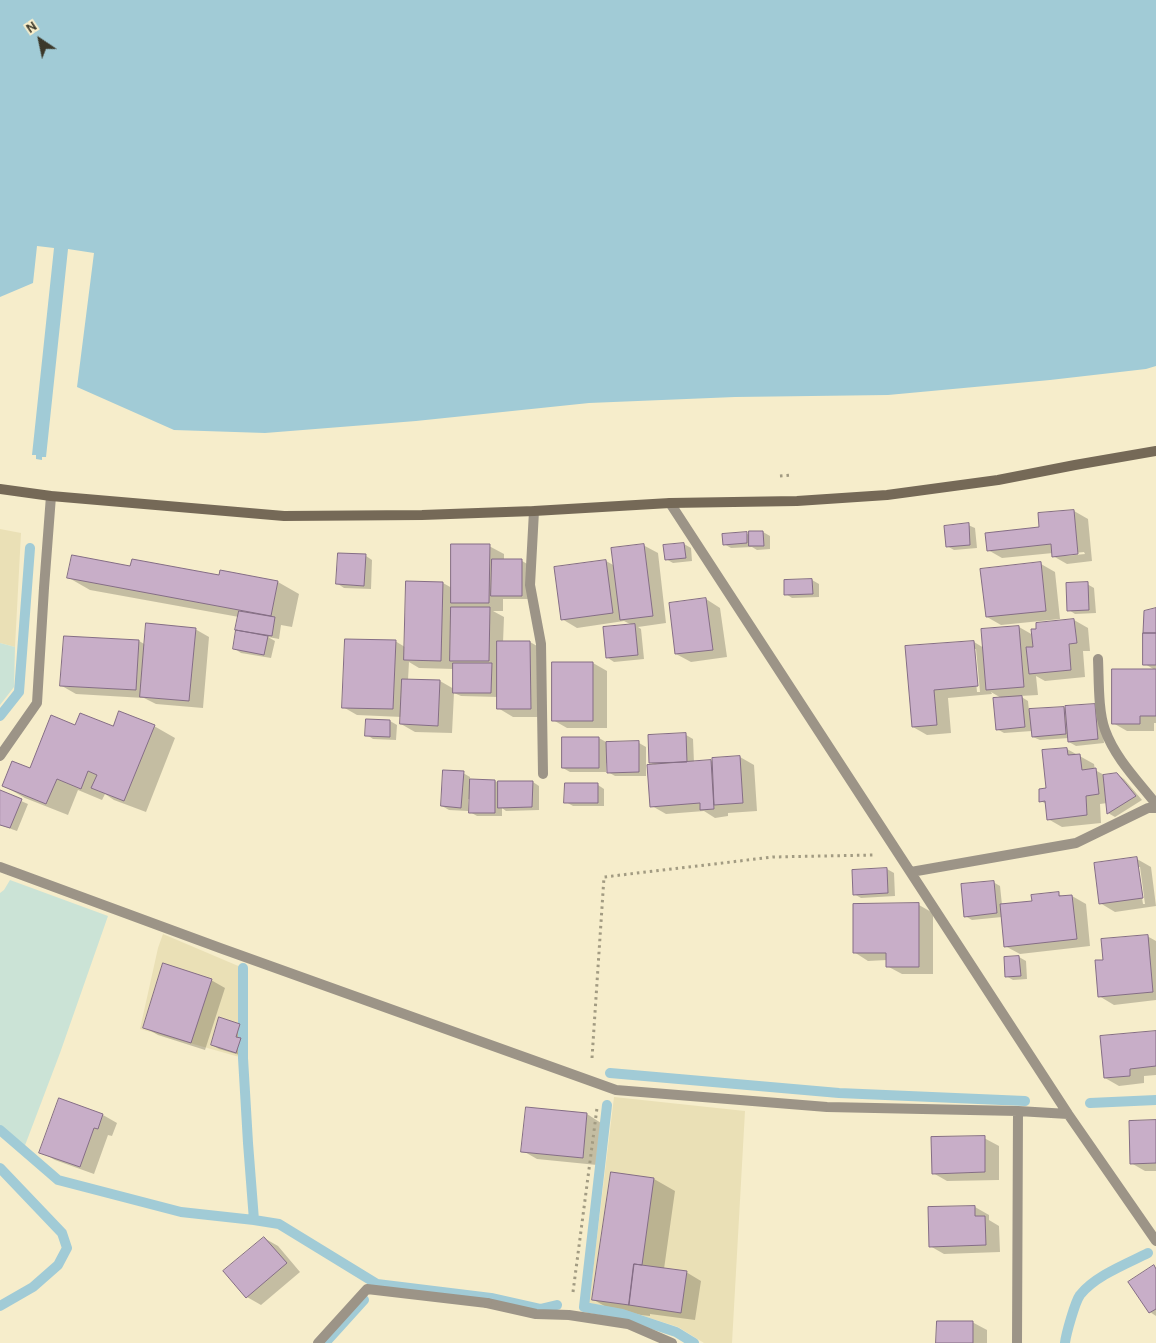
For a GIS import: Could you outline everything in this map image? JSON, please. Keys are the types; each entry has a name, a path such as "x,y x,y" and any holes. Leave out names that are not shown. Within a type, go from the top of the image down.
{"street":[{"path":"0,490 284,516 422,515 670,504 797,501 887,495 998,480 1156,452"},
{"path":"0,756 37,703 51,496"},
{"path":"670,504 1068,1114 1152,1229 1156,1240"},
{"path":"534,511 530,585 541,644 543,774"},
{"path":"1098,659 1100,701 1104,729 1118,756 1156,804"},
{"path":"910,872 1076,843 1148,808 1156,808"},
{"path":"0,867 616,1090 827,1108 1018,1111 1068,1114"},
{"path":"1017,1343 1018,1111"},
{"path":"318,1343 367,1289 487,1304 536,1314 570,1315 628,1324 672,1343"}],"path":[{"path":"782,476 792,475"},
{"path":"570,1315 595,1082 604,877 773,857 898,854"}],"shaded area":[{"path":"0,529 21,533 15,647 0,643"},
{"path":"163,934 243,968 243,1058 140,1029 158,948"},
{"path":"614,1097 745,1111 732,1343 704,1343 678,1327 625,1310 589,1303"}],"green space":[{"path":"0,643 15,647 14,687 0,705"},
{"path":"10,880 108,916 60,1053 24,1148 0,1126 0,893"}],"water":[{"path":"0,0 1156,0 1156,366 1146,369 1050,380 888,395 735,397 589,403 416,421 265,433 174,430 77,387 94,253 68,249 46,457 42,457 42,460 36,459 36,455 32,455 54,248 37,246 33,283 0,297"}],"building":[{"path":"1074,510 1078,554 1052,557 1051,544 987,551 985,533 1039,527 1038,513"},
{"path":"969,523 970,545 946,547 944,526"},
{"path":"749,531 763,531 764,546 749,546"},
{"path":"747,532 747,543 723,545 722,534"},
{"path":"684,543 686,558 665,560 663,545"},
{"path":"451,544 490,544 489,603 451,603"},
{"path":"644,544 653,616 620,620 611,548"},
{"path":"338,553 366,554 364,586 336,584"},
{"path":"72,555 130,566 132,559 219,575 220,570 278,581 271,616 67,578"},
{"path":"492,559 522,559 522,596 491,596"},
{"path":"606,560 613,613 561,620 554,567"},
{"path":"1041,562 1046,611 986,617 980,569"},
{"path":"812,579 813,594 784,595 784,580"},
{"path":"406,581 443,582 441,661 404,660"},
{"path":"1088,582 1089,610 1067,611 1066,583"},
{"path":"706,598 713,650 675,654 669,603"},
{"path":"451,607 490,607 489,661 450,661"},
{"path":"1156,608 1156,633 1143,633 1144,611"},
{"path":"239,611 275,617 272,636 235,630"},
{"path":"1074,619 1077,643 1069,644 1071,670 1029,674 1026,647 1033,647 1031,629 1036,629 1036,623"},
{"path":"146,623 196,628 189,701 140,697"},
{"path":"635,624 638,655 606,658 603,627"},
{"path":"1019,626 1024,687 986,690 981,629"},
{"path":"236,630 268,636 264,655 233,649"},
{"path":"1143,633 1156,633 1156,665 1143,665"},
{"path":"64,636 139,640 136,690 60,686"},
{"path":"345,639 396,640 393,709 342,708"},
{"path":"497,641 530,641 531,709 497,709"},
{"path":"974,641 978,686 934,690 937,725 912,727 905,646"},
{"path":"552,662 593,662 593,721 552,721"},
{"path":"453,663 492,663 491,693 453,693"},
{"path":"1112,669 1156,669 1156,716 1140,716 1140,724 1112,724"},
{"path":"402,679 440,680 438,726 400,724"},
{"path":"1022,696 1025,727 996,730 993,698"},
{"path":"1095,704 1098,739 1068,742 1065,706"},
{"path":"1064,707 1066,734 1032,737 1029,709"},
{"path":"119,711 155,725 124,801 91,788 97,775 88,771 81,789 57,779 46,804 2,786 12,761 30,768 51,715 75,725 80,713 113,726"},
{"path":"366,719 390,720 390,737 365,736"},
{"path":"686,733 687,762 649,763 648,735"},
{"path":"562,737 599,737 599,768 562,768"},
{"path":"639,741 639,772 607,773 606,742"},
{"path":"1067,748 1068,755 1080,754 1082,770 1096,768 1099,794 1086,796 1087,815 1047,820 1045,801 1039,802 1039,789 1046,788 1042,750"},
{"path":"740,756 743,803 714,805 712,758"},
{"path":"711,760 714,809 700,810 700,803 650,807 647,765"},
{"path":"443,770 464,771 461,808 441,806"},
{"path":"1117,773 1136,796 1107,814 1103,775"},
{"path":"470,779 495,780 495,813 469,813"},
{"path":"498,781 533,781 532,807 498,808"},
{"path":"565,783 598,783 598,803 564,803"},
{"path":"0,790 22,799 10,828 0,825"},
{"path":"1137,857 1143,898 1099,904 1094,863"},
{"path":"887,868 888,893 853,895 852,870"},
{"path":"994,881 997,913 964,917 961,884"},
{"path":"1059,892 1059,896 1072,895 1077,939 1004,947 1000,904 1032,901 1031,895"},
{"path":"919,903 919,967 886,967 886,953 853,953 853,904"},
{"path":"1148,935 1153,992 1098,997 1095,960 1103,960 1101,939"},
{"path":"1019,956 1021,976 1005,977 1004,957"},
{"path":"163,963 212,979 191,1043 143,1028"},
{"path":"219,1017 240,1024 236,1037 241,1038 236,1053 211,1045"},
{"path":"1156,1031 1156,1066 1130,1069 1130,1076 1104,1078 1100,1036"},
{"path":"59,1098 103,1114 98,1129 94,1128 80,1167 39,1153"},
{"path":"526,1107 587,1113 583,1158 521,1152"},
{"path":"1156,1120 1156,1163 1130,1164 1129,1121"},
{"path":"985,1136 985,1172 932,1174 931,1137"},
{"path":"611,1172 654,1178 642,1265 634,1264 629,1305 592,1300"},
{"path":"975,1206 975,1216 985,1216 986,1245 929,1247 928,1207"},
{"path":"264,1237 287,1263 246,1298 223,1271"},
{"path":"634,1264 687,1271 681,1313 629,1305"},
{"path":"1154,1265 1156,1269 1156,1309 1149,1313 1128,1282"},
{"path":"937,1321 973,1321 973,1343 936,1343"}],"waterway":[{"path":"0,716 19,692 30,548"},
{"path":"243,968 243,1058 254,1220"},
{"path":"610,1073 839,1093 1025,1101"},
{"path":"1090,1103 1156,1100"},
{"path":"607,1105 584,1307 622,1314 676,1332 694,1343"},
{"path":"0,1130 58,1180 181,1212 279,1224 377,1284 491,1298 540,1309 557,1305"},
{"path":"0,1168 62,1233 67,1248 58,1265 33,1287 0,1306"},
{"path":"1065,1343 1076,1304 1086,1288 1102,1276 1148,1253"},
{"path":"325,1343 364,1300"}]}
